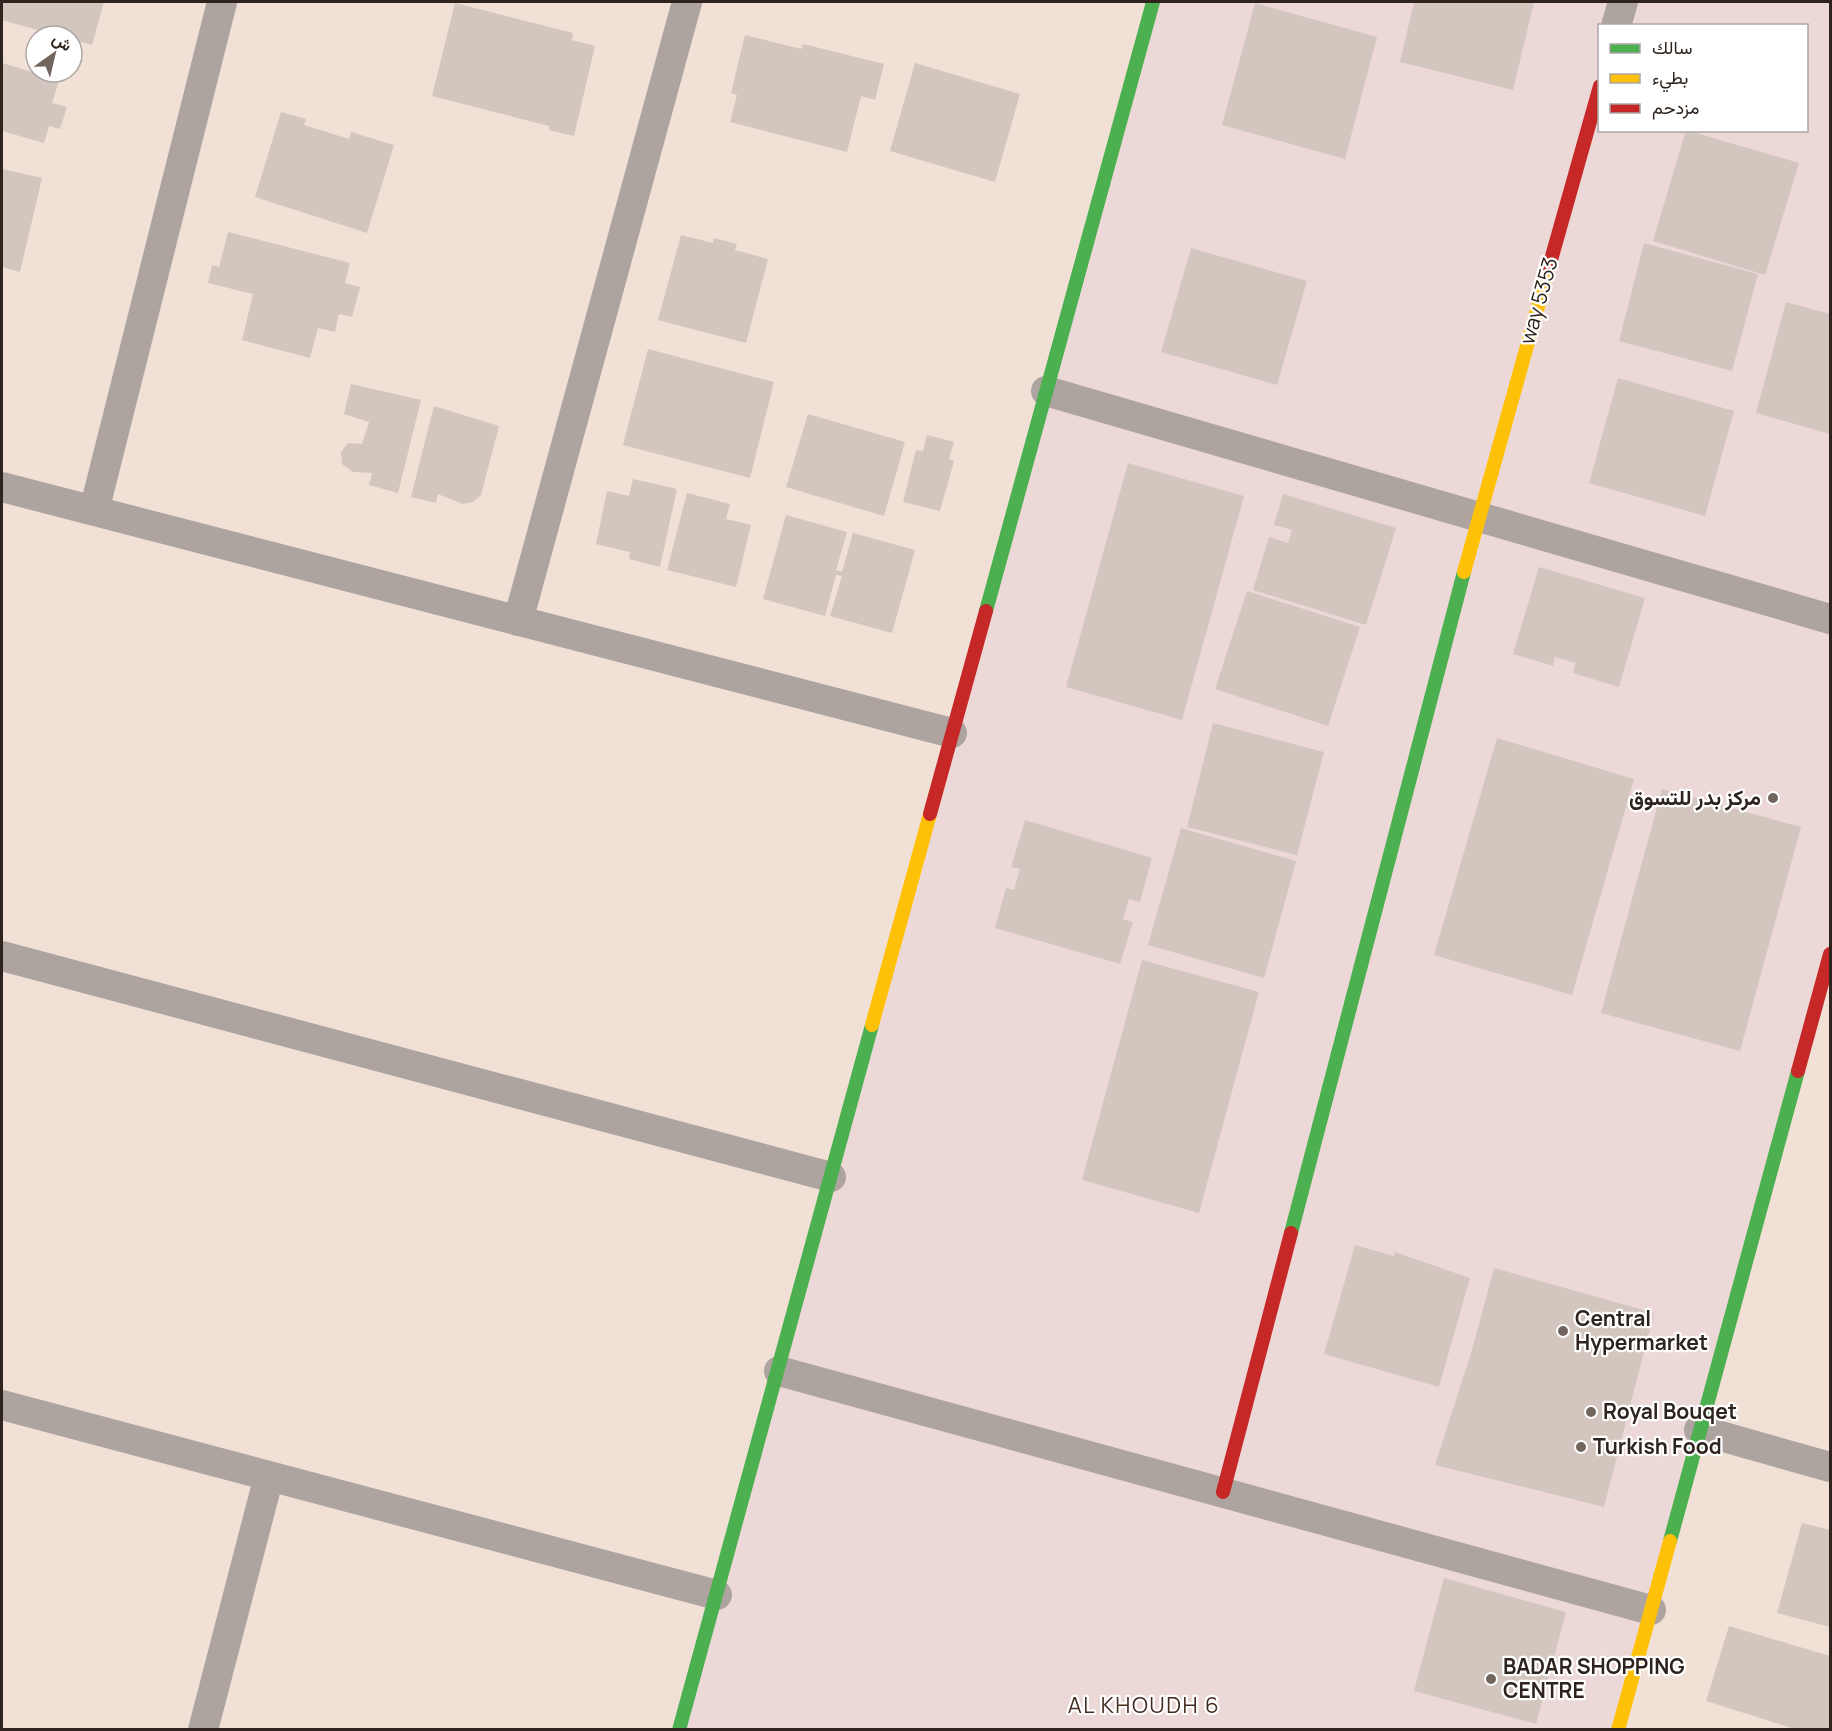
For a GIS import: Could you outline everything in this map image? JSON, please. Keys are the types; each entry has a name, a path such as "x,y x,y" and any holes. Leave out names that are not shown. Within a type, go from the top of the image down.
{"street":[{"path":"94,511 222,2"},
{"path":"518,621 687,2"},
{"path":"679,1730 1153,2"},
{"path":"1617,24 1623,2"},
{"name":"way 5353","path":"1223,1492 1479,517 1598,90"},
{"path":"1046,390 1830,619"},
{"path":"2,487 952,734"},
{"path":"1618,1730 1830,954"},
{"path":"2,956 831,1177"},
{"path":"778,1371 1651,1610"},
{"path":"2,1405 717,1595"},
{"path":"1699,1430 1830,1467"},
{"path":"203,1730 269,1476"}],"shaded area":[{"path":"1153,2 1830,2 1830,953 1617,1729 679,1730"}],"building":[{"path":"2,2 104,2 92,45 84,43 84,24 24,24 24,26 2,20"},
{"path":"1414,2 1534,2 1513,90 1400,62"},
{"path":"455,3 573,33 572,40 595,46 574,136 549,130 549,126 432,96"},
{"path":"1255,3 1377,37 1345,159 1222,125"},
{"path":"745,35 801,49 803,44 884,64 875,100 861,96 847,152 730,122 737,95 731,93"},
{"path":"2,63 24,70 24,84 58,84 52,103 67,107 60,129 49,126 44,143 2,131"},
{"path":"915,63 1020,94 995,182 890,151"},
{"path":"281,112 306,119 304,125 349,139 351,132 394,145 367,233 255,197"},
{"path":"1685,132 1693,132 1799,163 1765,275 1653,241"},
{"path":"2,169 42,178 20,272 2,267"},
{"path":"228,232 350,263 345,283 360,287 352,317 339,314 335,332 318,328 310,358 242,340 253,294 208,283 212,265 219,267"},
{"path":"681,235 713,243 714,238 737,244 735,250 768,259 746,343 658,320"},
{"path":"1644,243 1758,274 1732,371 1619,341"},
{"path":"1191,248 1307,281 1277,385 1161,352"},
{"path":"1786,302 1830,314 1830,434 1756,413"},
{"path":"648,349 774,382 750,478 623,445"},
{"path":"1618,378 1734,411 1705,516 1589,483"},
{"path":"351,384 421,400 398,493 369,485 372,473 353,472 342,464 341,452 348,443 362,444 369,422 344,414"},
{"path":"434,406 499,426 481,495 473,502 463,504 438,494 436,503 411,497"},
{"path":"808,414 905,442 884,516 786,487"},
{"path":"927,435 954,442 949,459 954,461 940,511 903,502 916,450 923,451"},
{"path":"1128,463 1244,496 1182,720 1066,687"},
{"path":"633,479 677,489 660,567 629,559 630,552 596,544 607,491 629,496"},
{"path":"687,493 730,504 726,519 751,525 736,587 667,570"},
{"path":"1283,494 1396,528 1366,625 1253,590 1269,537 1288,543 1292,530 1274,525"},
{"path":"786,515 847,532 836,570 842,572 853,533 915,550 892,633 830,616 842,576 836,575 825,616 763,599"},
{"path":"1539,567 1645,598 1619,687 1573,673 1575,663 1555,657 1553,666 1513,654"},
{"path":"1247,591 1360,627 1328,726 1215,689"},
{"path":"1213,723 1324,752 1297,855 1187,827"},
{"path":"1497,738 1634,779 1572,995 1434,955"},
{"path":"1662,789 1801,827 1740,1051 1601,1013"},
{"path":"1025,820 1152,858 1140,902 1129,899 1123,919 1133,922 1120,964 995,928 1006,888 1014,890 1020,869 1011,867"},
{"path":"1181,828 1296,861 1264,978 1148,945"},
{"path":"1142,960 1259,992 1199,1213 1082,1180"},
{"path":"1355,1245 1394,1256 1395,1252 1470,1278 1439,1387 1324,1354"},
{"path":"1494,1268 1654,1313 1604,1507 1435,1465 1472,1350"},
{"path":"1802,1523 1830,1530 1830,1627 1777,1613"},
{"path":"1444,1578 1566,1612 1536,1724 1414,1691"},
{"path":"1729,1626 1830,1656 1830,1730 1798,1730 1706,1701"}],"traffic: fast":[{"path":"986,611 1153,2"},
{"path":"1291,1233 1464,572"},
{"path":"679,1730 872,1025"},
{"path":"1670,1541 1798,1071"}],"traffic: slow":[{"path":"1464,572 1549,267"},
{"path":"872,1025 930,814"},
{"path":"1618,1730 1670,1541"}],"traffic: jam":[{"path":"1549,267 1598,93"},
{"path":"930,814 986,611"},
{"path":"1798,1071 1830,954"},
{"path":"1223,1492 1291,1233"}],"place":[{"name":"مركز بدر للتسوق","path":"1773,798"},
{"name":"Central Hypermarket","path":"1563,1331"},
{"name":"Royal Bouqet","path":"1591,1412"},
{"name":"Turkish Food","path":"1581,1447"},
{"name":"BADAR SHOPPING CENTRE","path":"1491,1679"}],"district":[{"name":"AL KHOUDH 6","path":"1144,1705"}]}
